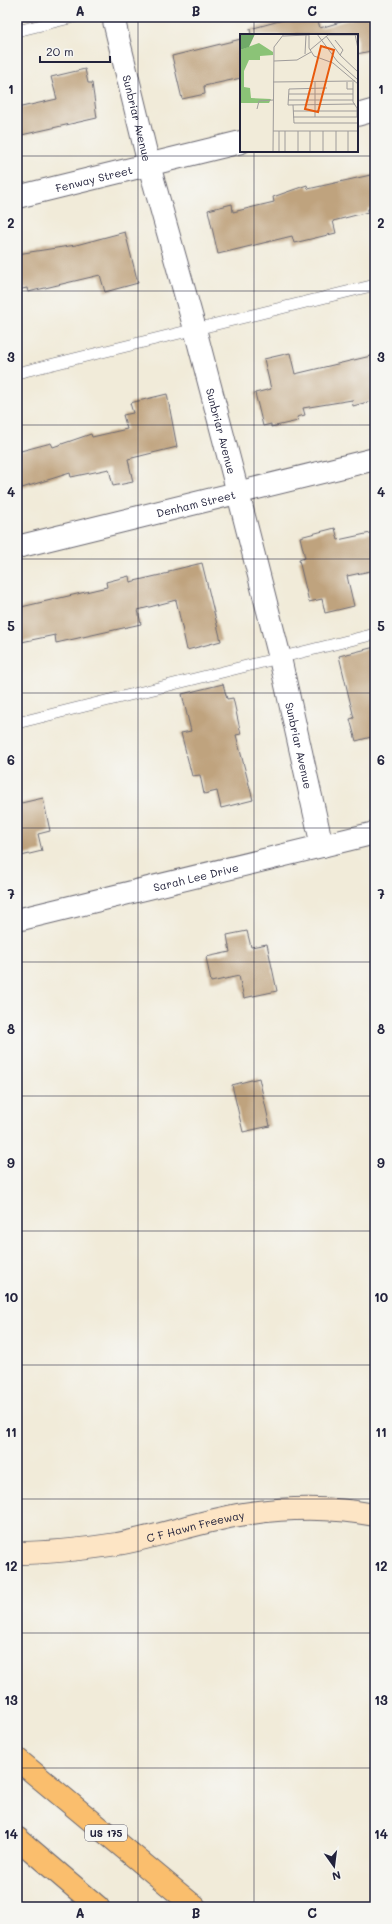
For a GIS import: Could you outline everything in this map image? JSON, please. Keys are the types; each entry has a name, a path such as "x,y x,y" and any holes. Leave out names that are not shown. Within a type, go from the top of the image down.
{"highway":[{"name":"US 175","path":"17,1759 195,1907"},
{"path":"17,1838 98,1907"}],"main road":[{"name":"C F Hawn Freeway","path":"17,1554 56,1553 118,1544 250,1513 300,1508 352,1510 375,1515"}],"street":[{"name":"Sunbriar Avenue","path":"113,17 149,164 195,329 280,658 322,846"},
{"path":"358,115 375,110"},
{"name":"Fenway Street","path":"17,197 240,142"},
{"name":"Denham Street","path":"17,547 375,459"},
{"name":"Sarah Lee Drive","path":"17,920 375,833"}],"lane":[{"path":"17,31 74,17"},
{"path":"17,373 375,285"},
{"path":"17,723 375,634"}],"building":[{"path":"294,17 317,17 320,28 358,17 375,17 375,50 358,54 358,34 251,34 250,29"},
{"path":"240,39 240,78 204,86 205,94 182,99 172,56"},
{"path":"85,69 88,83 92,83 97,118 17,136 17,108 57,99 51,77"},
{"path":"375,174 375,207 368,209 368,212 333,221 336,233 294,243 292,236 218,254 208,210 232,204 233,212 274,202 273,197 307,185 308,189"},
{"path":"125,232 138,283 105,292 100,275 28,292 27,288 17,290 17,254 76,245"},
{"path":"290,353 295,374 375,355 375,400 353,406 352,400 303,408 305,415 297,417 298,421 271,427 271,424 263,426 255,393 271,389 264,359"},
{"path":"167,394 177,447 128,459 133,482 113,486 109,469 71,477 70,473 22,488 21,485 17,486 17,452 51,443 53,447 91,434 92,437 127,429 123,415 133,413 130,403"},
{"path":"335,528 338,540 375,532 375,570 347,576 354,606 325,613 322,599 309,602 299,560 305,558 300,537"},
{"path":"202,563 221,641 187,650 176,600 138,610 141,624 56,643 55,635 17,643 17,608 107,587 106,582 129,576 130,582 169,573 169,571"},
{"path":"375,647 375,736 356,741 350,719 354,718 339,656"},
{"path":"223,684 227,699 233,698 241,734 236,735 253,800 221,808 217,791 204,794 200,775 192,776 181,733 191,731 182,694"},
{"path":"43,798 50,831 38,834 42,851 17,857 17,804"},
{"path":"247,931 251,947 267,944 277,991 244,998 239,976 211,982 206,957 230,952 227,935"},
{"path":"259,1078 270,1126 243,1132 232,1085"}]}
